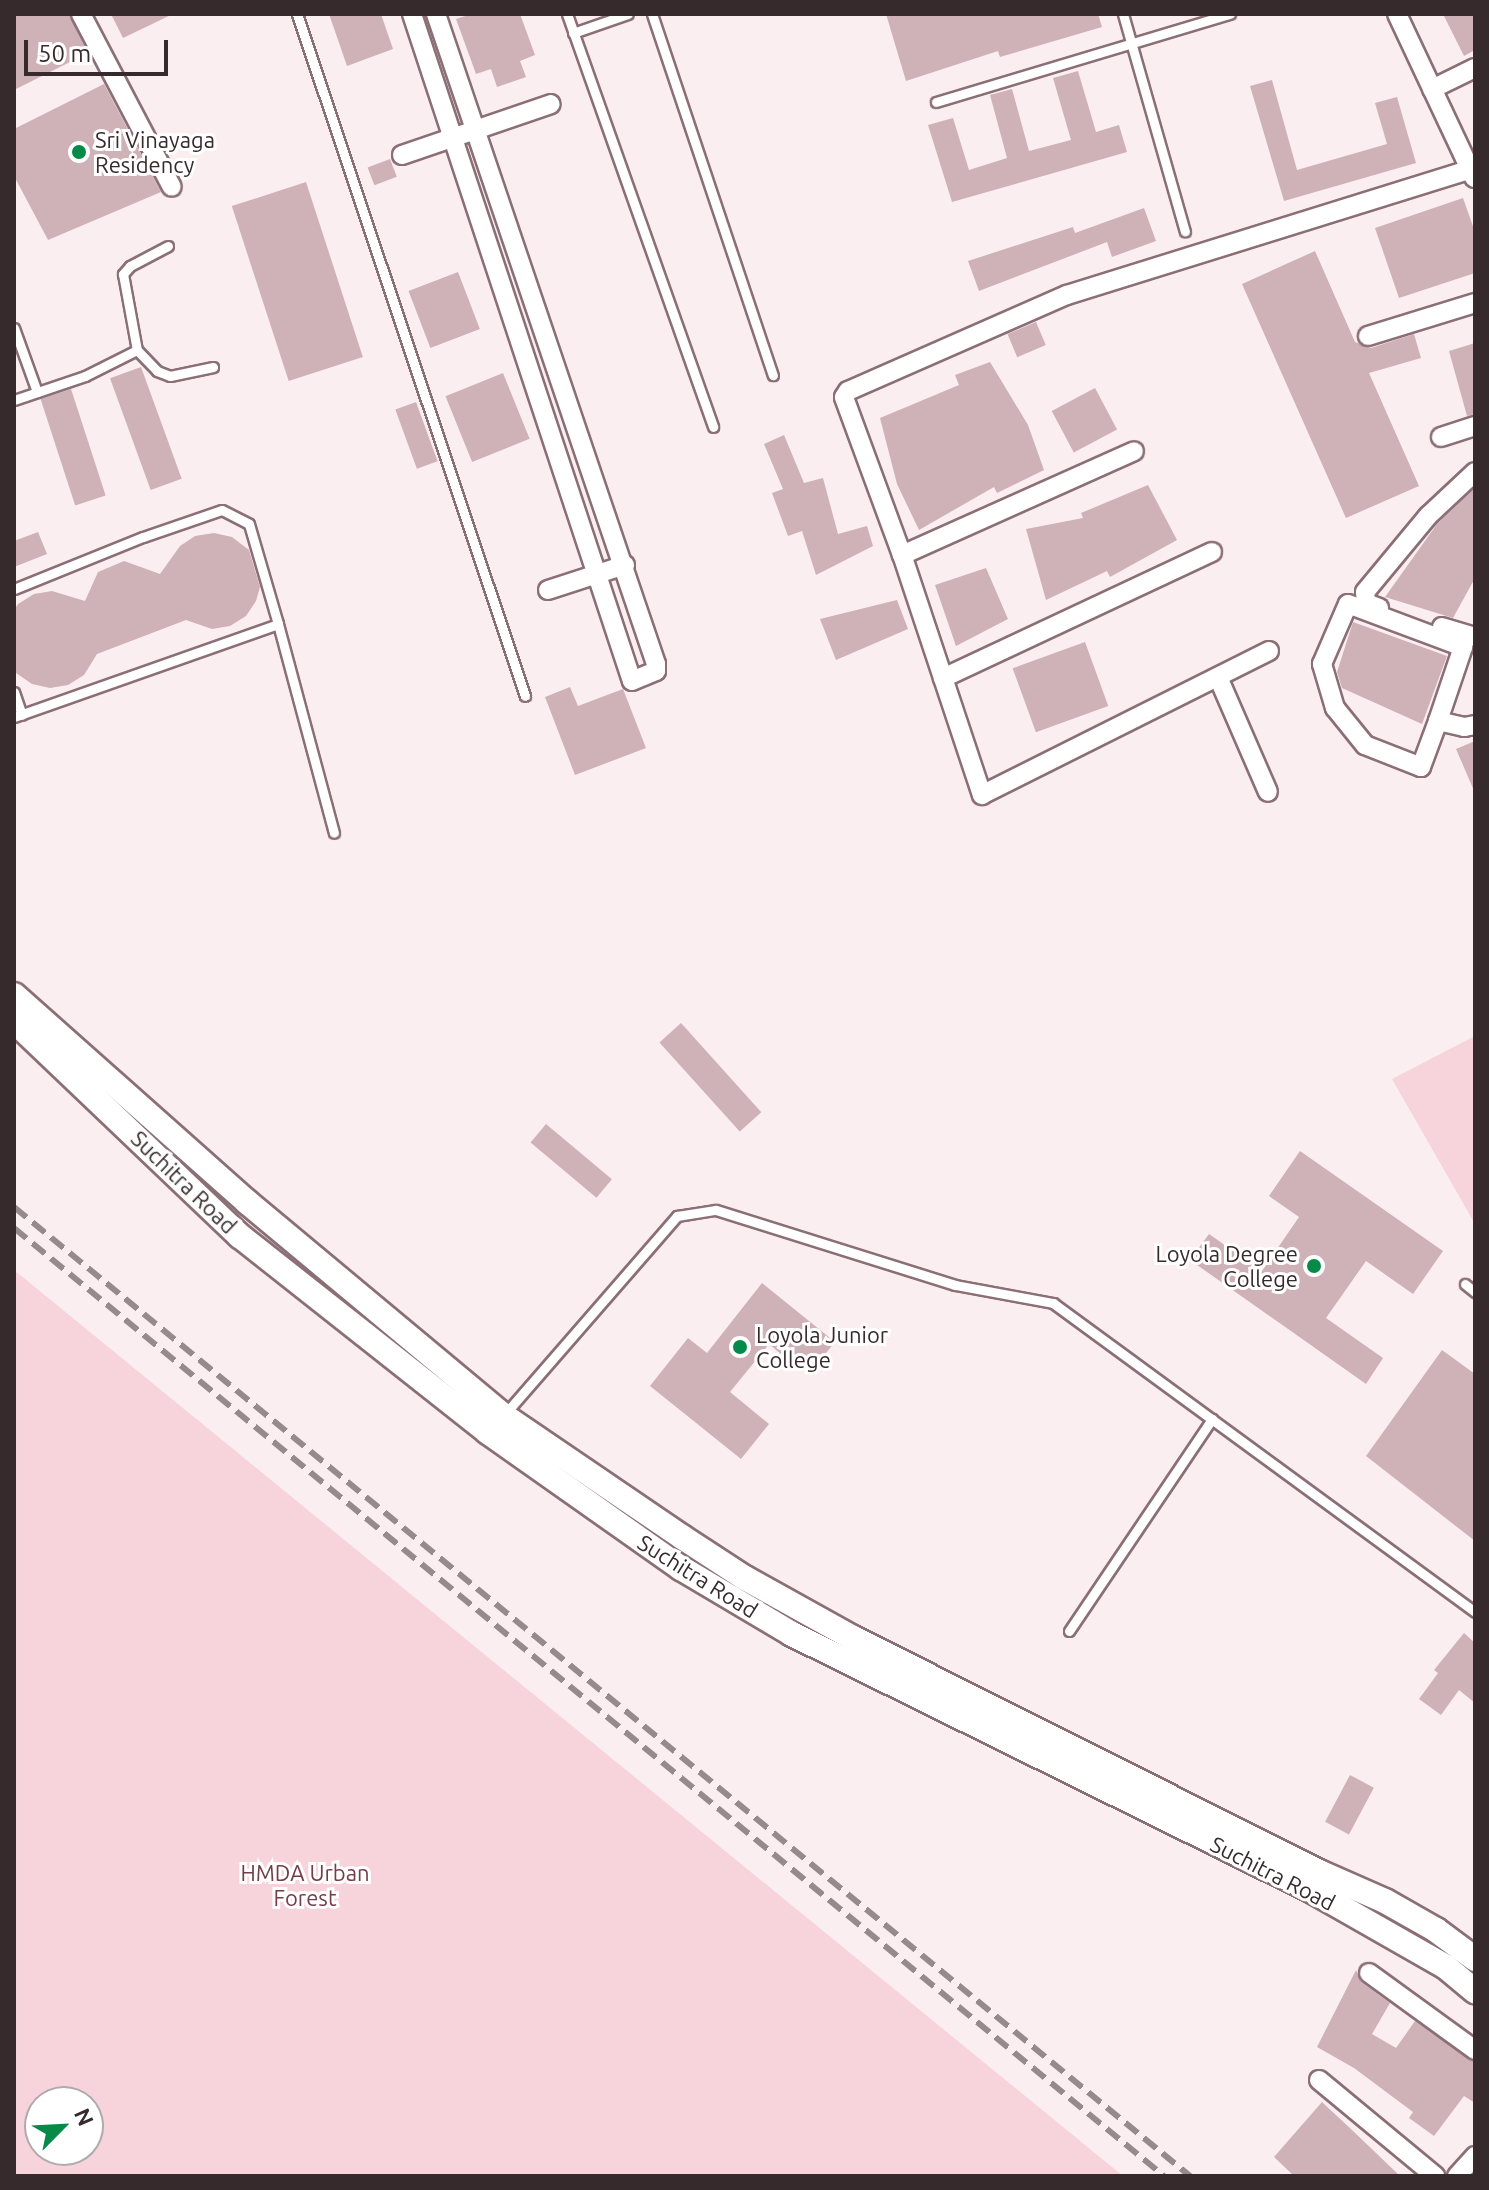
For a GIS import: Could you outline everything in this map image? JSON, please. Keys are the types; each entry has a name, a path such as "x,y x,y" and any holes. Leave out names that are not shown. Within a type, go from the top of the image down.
{"main road":[{"name":"Suchitra Road","path":"14,995 151,1117 504,1416 682,1537 772,1593 1315,1881 1475,1991"},
{"name":"Suchitra Road","path":"14,1021 240,1236 488,1432 681,1568 792,1634 1315,1881 1385,1901 1436,1930 1475,1959"},
{"path":"135,1135 151,1117"}],"street":[{"path":"81,14 172,187"},
{"path":"412,14 599,574 630,680 636,680 657,668 625,565 436,14"},
{"path":"1269,651 982,795 902,555 844,403 848,391 1067,295 1474,173 1397,14"},
{"path":"1432,89 1475,68"},
{"path":"402,155 551,104"},
{"path":"1368,336 1475,303"},
{"path":"1441,437 1475,426"},
{"path":"902,555 1134,451"},
{"path":"561,464 586,456"},
{"path":"1475,472 1428,516 1363,598 1366,603 1475,637"},
{"path":"943,678 1212,552"},
{"path":"548,590 625,565"},
{"path":"1348,604 1463,647 1438,721 1421,767 1365,745 1335,708 1322,664 1348,604"},
{"path":"1218,677 1268,792"},
{"path":"1438,721 1464,727 1475,725"},
{"path":"1369,1973 1475,2050"},
{"path":"1319,2080 1435,2176"},
{"path":"1457,2176 1475,2156"}],"lane":[{"path":"297,14 525,696"},
{"path":"567,14 713,427"},
{"path":"573,33 628,14"},
{"path":"652,14 773,375"},
{"path":"1123,14 1185,231"},
{"path":"936,102 1230,14"},
{"path":"168,246 130,266 123,274 137,350 157,371 170,376 213,367"},
{"path":"14,328 37,392"},
{"path":"14,400 85,376 137,350"},
{"path":"14,589 143,537 222,510 249,524 334,833"},
{"path":"14,692 18,716 278,624"},
{"path":"504,1416 677,1216 716,1210 955,1285 1053,1303 1475,1612"},
{"path":"1465,1284 1475,1292"},
{"path":"1069,1631 1212,1419"}],"green space":[{"path":"1475,1036 1475,1224 1392,1079"},
{"name":"HMDA Urban Forest","path":"14,1270 1123,2176 14,2176"}],"building":[{"path":"14,14 69,14 88,53 14,90"},
{"path":"111,14 173,14 123,38"},
{"path":"329,14 381,14 393,49 347,66"},
{"path":"472,14 520,14 535,55 520,61 526,77 497,87 491,69 476,74 456,19"},
{"path":"886,14 1098,14 1102,27 1000,57 998,51 906,81"},
{"path":"1443,14 1475,14 1475,50 1464,56"},
{"path":"1078,71 1096,132 1119,125 1127,152 952,202 928,125 953,118 969,170 1007,158 990,95 1012,89 1029,151 1071,140 1053,78"},
{"path":"1272,80 1297,170 1387,144 1375,103 1397,97 1416,163 1284,201 1250,86"},
{"name":"Sri Vinayaga Residency","path":"104,84 161,192 48,240 14,176 14,129"},
{"path":"390,159 397,177 374,185 368,168"},
{"path":"306,182 363,357 289,381 232,206"},
{"path":"1463,198 1475,232 1475,273 1399,298 1375,228"},
{"path":"1144,208 1156,241 1112,257 1107,242 979,291 968,261 1073,227 1075,233"},
{"path":"1315,251 1355,342 1371,348 1414,334 1421,358 1369,373 1419,486 1346,518 1242,284"},
{"path":"458,272 480,329 430,348 409,291"},
{"path":"1036,322 1046,345 1017,357 1007,334"},
{"path":"1475,343 1475,414 1467,416 1449,351"},
{"path":"990,362 1028,425 1044,470 997,493 994,487 919,530 897,484 880,418 959,385 955,375"},
{"path":"141,367 182,479 151,490 110,378"},
{"path":"503,373 530,439 472,462 446,396"},
{"path":"1095,388 1117,429 1074,453 1052,411"},
{"path":"71,389 106,496 75,505 41,399"},
{"path":"416,402 438,461 417,469 395,410"},
{"path":"784,435 804,483 823,478 838,534 867,526 873,546 816,575 802,531 788,536 772,493 783,489 764,444"},
{"path":"1148,485 1177,540 1110,577 1107,571 1046,600 1026,529 1083,518 1081,513"},
{"path":"1475,488 1475,578 1453,618 1385,597 1437,524"},
{"path":"38,532 47,554 14,567 14,541"},
{"path":"214,533 232,537 249,550 260,587 256,601 246,616 230,626 212,629 186,620 97,654 84,675 68,685 50,688 32,684 16,673 14,610 18,604 34,594 52,591 85,601 98,572 124,561 160,574 180,546 195,536"},
{"path":"986,568 1008,619 956,646 935,585"},
{"path":"897,600 908,629 836,660 820,619"},
{"path":"1353,622 1447,656 1422,724 1342,688 1337,672"},
{"path":"1085,642 1108,706 1036,732 1013,668"},
{"path":"570,687 578,706 623,689 646,748 575,775 545,697"},
{"path":"1475,741 1475,793 1456,749"},
{"path":"681,1023 761,1112 740,1132 659,1042"},
{"path":"546,1124 612,1179 596,1198 531,1142"},
{"name":"Loyola Degree College","path":"1300,1151 1443,1251 1413,1294 1366,1261 1326,1318 1383,1358 1366,1384 1190,1260 1209,1234 1262,1271 1299,1217 1269,1196"},
{"path":"762,1283 835,1342 813,1369 787,1348 782,1355 769,1344 730,1392 769,1424 741,1459 650,1386 688,1338 707,1353"},
{"path":"1442,1350 1475,1374 1475,1541 1366,1456"},
{"path":"1464,1633 1475,1643 1475,1703 1459,1690 1441,1715 1419,1699 1438,1673 1434,1670"},
{"path":"1350,1775 1374,1788 1349,1834 1325,1822"},
{"path":"1356,1970 1361,1982 1390,2003 1372,2034 1396,2048 1415,2021 1475,2062 1475,2103 1464,2096 1434,2136 1409,2118 1413,2112 1354,2068 1317,2047"},
{"path":"1322,2102 1400,2176 1294,2176 1274,2157"}],"railway":[{"path":"14,1207 1190,2176"},
{"path":"14,1228 1164,2176"}],"place":[{"name":"Sri Vinayaga Residency","path":"79,152"},
{"name":"Loyola Degree College","path":"1314,1266"},
{"name":"Loyola Junior College","path":"740,1347"}]}
